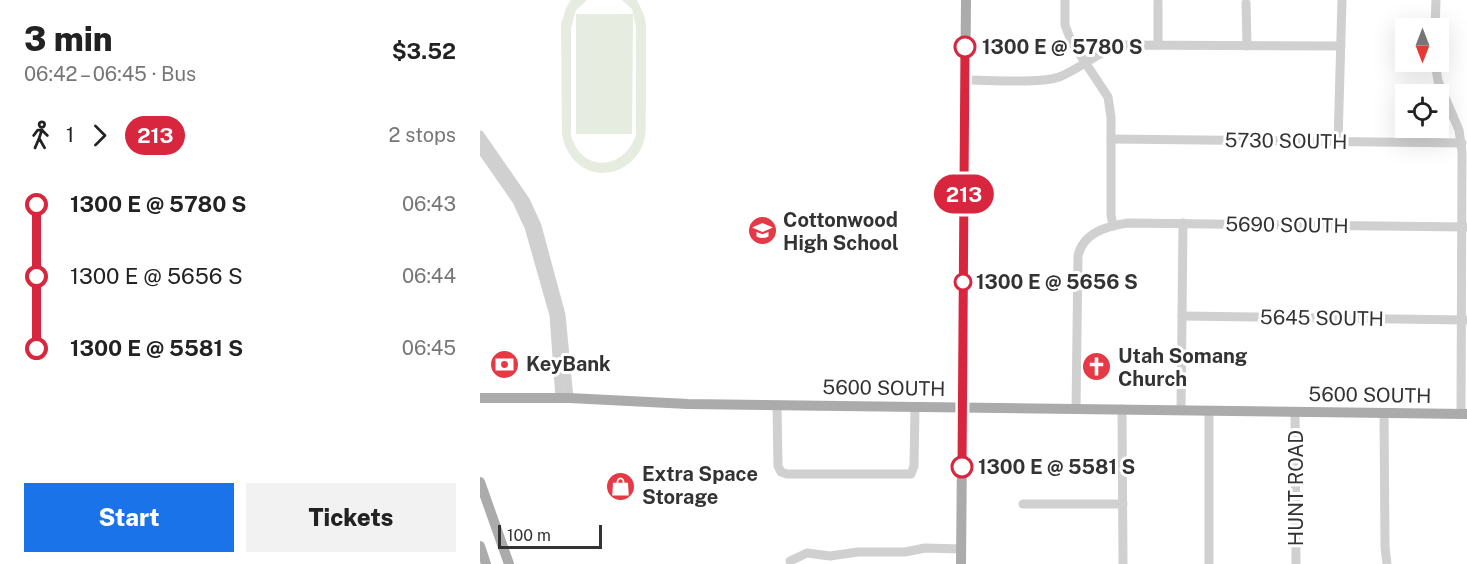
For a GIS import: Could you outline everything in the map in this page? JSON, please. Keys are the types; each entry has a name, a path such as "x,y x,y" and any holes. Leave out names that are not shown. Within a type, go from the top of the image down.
{"main road":[{"path":"961,564 966,0"},
{"name":"5600 SOUTH","path":"480,398 565,398 688,404 1464,414"},
{"path":"480,482 509,564"},
{"path":"480,546 486,564"}],"street":[{"path":"1065,0 1065,25 1071,41 1108,97 1111,117 1113,226 1090,235 1077,256 1076,409"},
{"path":"1338,142 1342,0"},
{"path":"1435,18 1436,0"},
{"path":"1158,2 1158,45"},
{"path":"1246,3 1246,46"},
{"path":"965,80 1056,78 1114,47 1131,45 1341,46"},
{"path":"1437,72 1462,143 1464,414"},
{"path":"480,135 525,200 537,226 561,315 565,398"},
{"name":"5730 SOUTH","path":"1111,138 1462,143"},
{"path":"480,148 517,201 529,227 554,315 565,398"},
{"name":"5690 SOUTH","path":"1113,226 1128,223 1464,227"},
{"path":"1182,410 1183,224"},
{"name":"5645 SOUTH","path":"1182,316 1464,320"},
{"path":"777,405 778,465 781,472 788,474 911,474 914,466 915,407"},
{"path":"1122,410 1123,564"},
{"path":"1209,411 1209,564"},
{"name":"HUNT ROAD","path":"1295,412 1296,564"},
{"path":"1384,413 1384,547 1387,564"},
{"path":"1023,504 1123,504"},
{"path":"790,561 807,553 830,556 905,552 925,548 961,549"},
{"path":"874,553 874,564"}],"shaded area":[{"path":"571,0 587,0 576,10 571,28 571,135 576,147 584,156 593,161 603,163 622,156 636,135 636,27 632,9 622,0 637,0 644,15 646,24 646,127 644,141 637,155 618,170 602,173 582,167 569,153 562,135 561,24"},
{"path":"576,14 633,14 632,134 576,134"}],"bus line":[{"name":"213","path":"962,467 965,47"}],"place":[{"name":"1300 E @ 5780 S","path":"965,47"},
{"name":"Cottonwood High School","path":"762,231"},
{"name":"1300 E @ 5656 S","path":"963,282"},
{"name":"KeyBank","path":"505,364"},
{"name":"Utah Somang Church","path":"1097,367"},
{"name":"1300 E @ 5581 S","path":"962,467"},
{"name":"Extra Space Storage","path":"621,486"}]}
